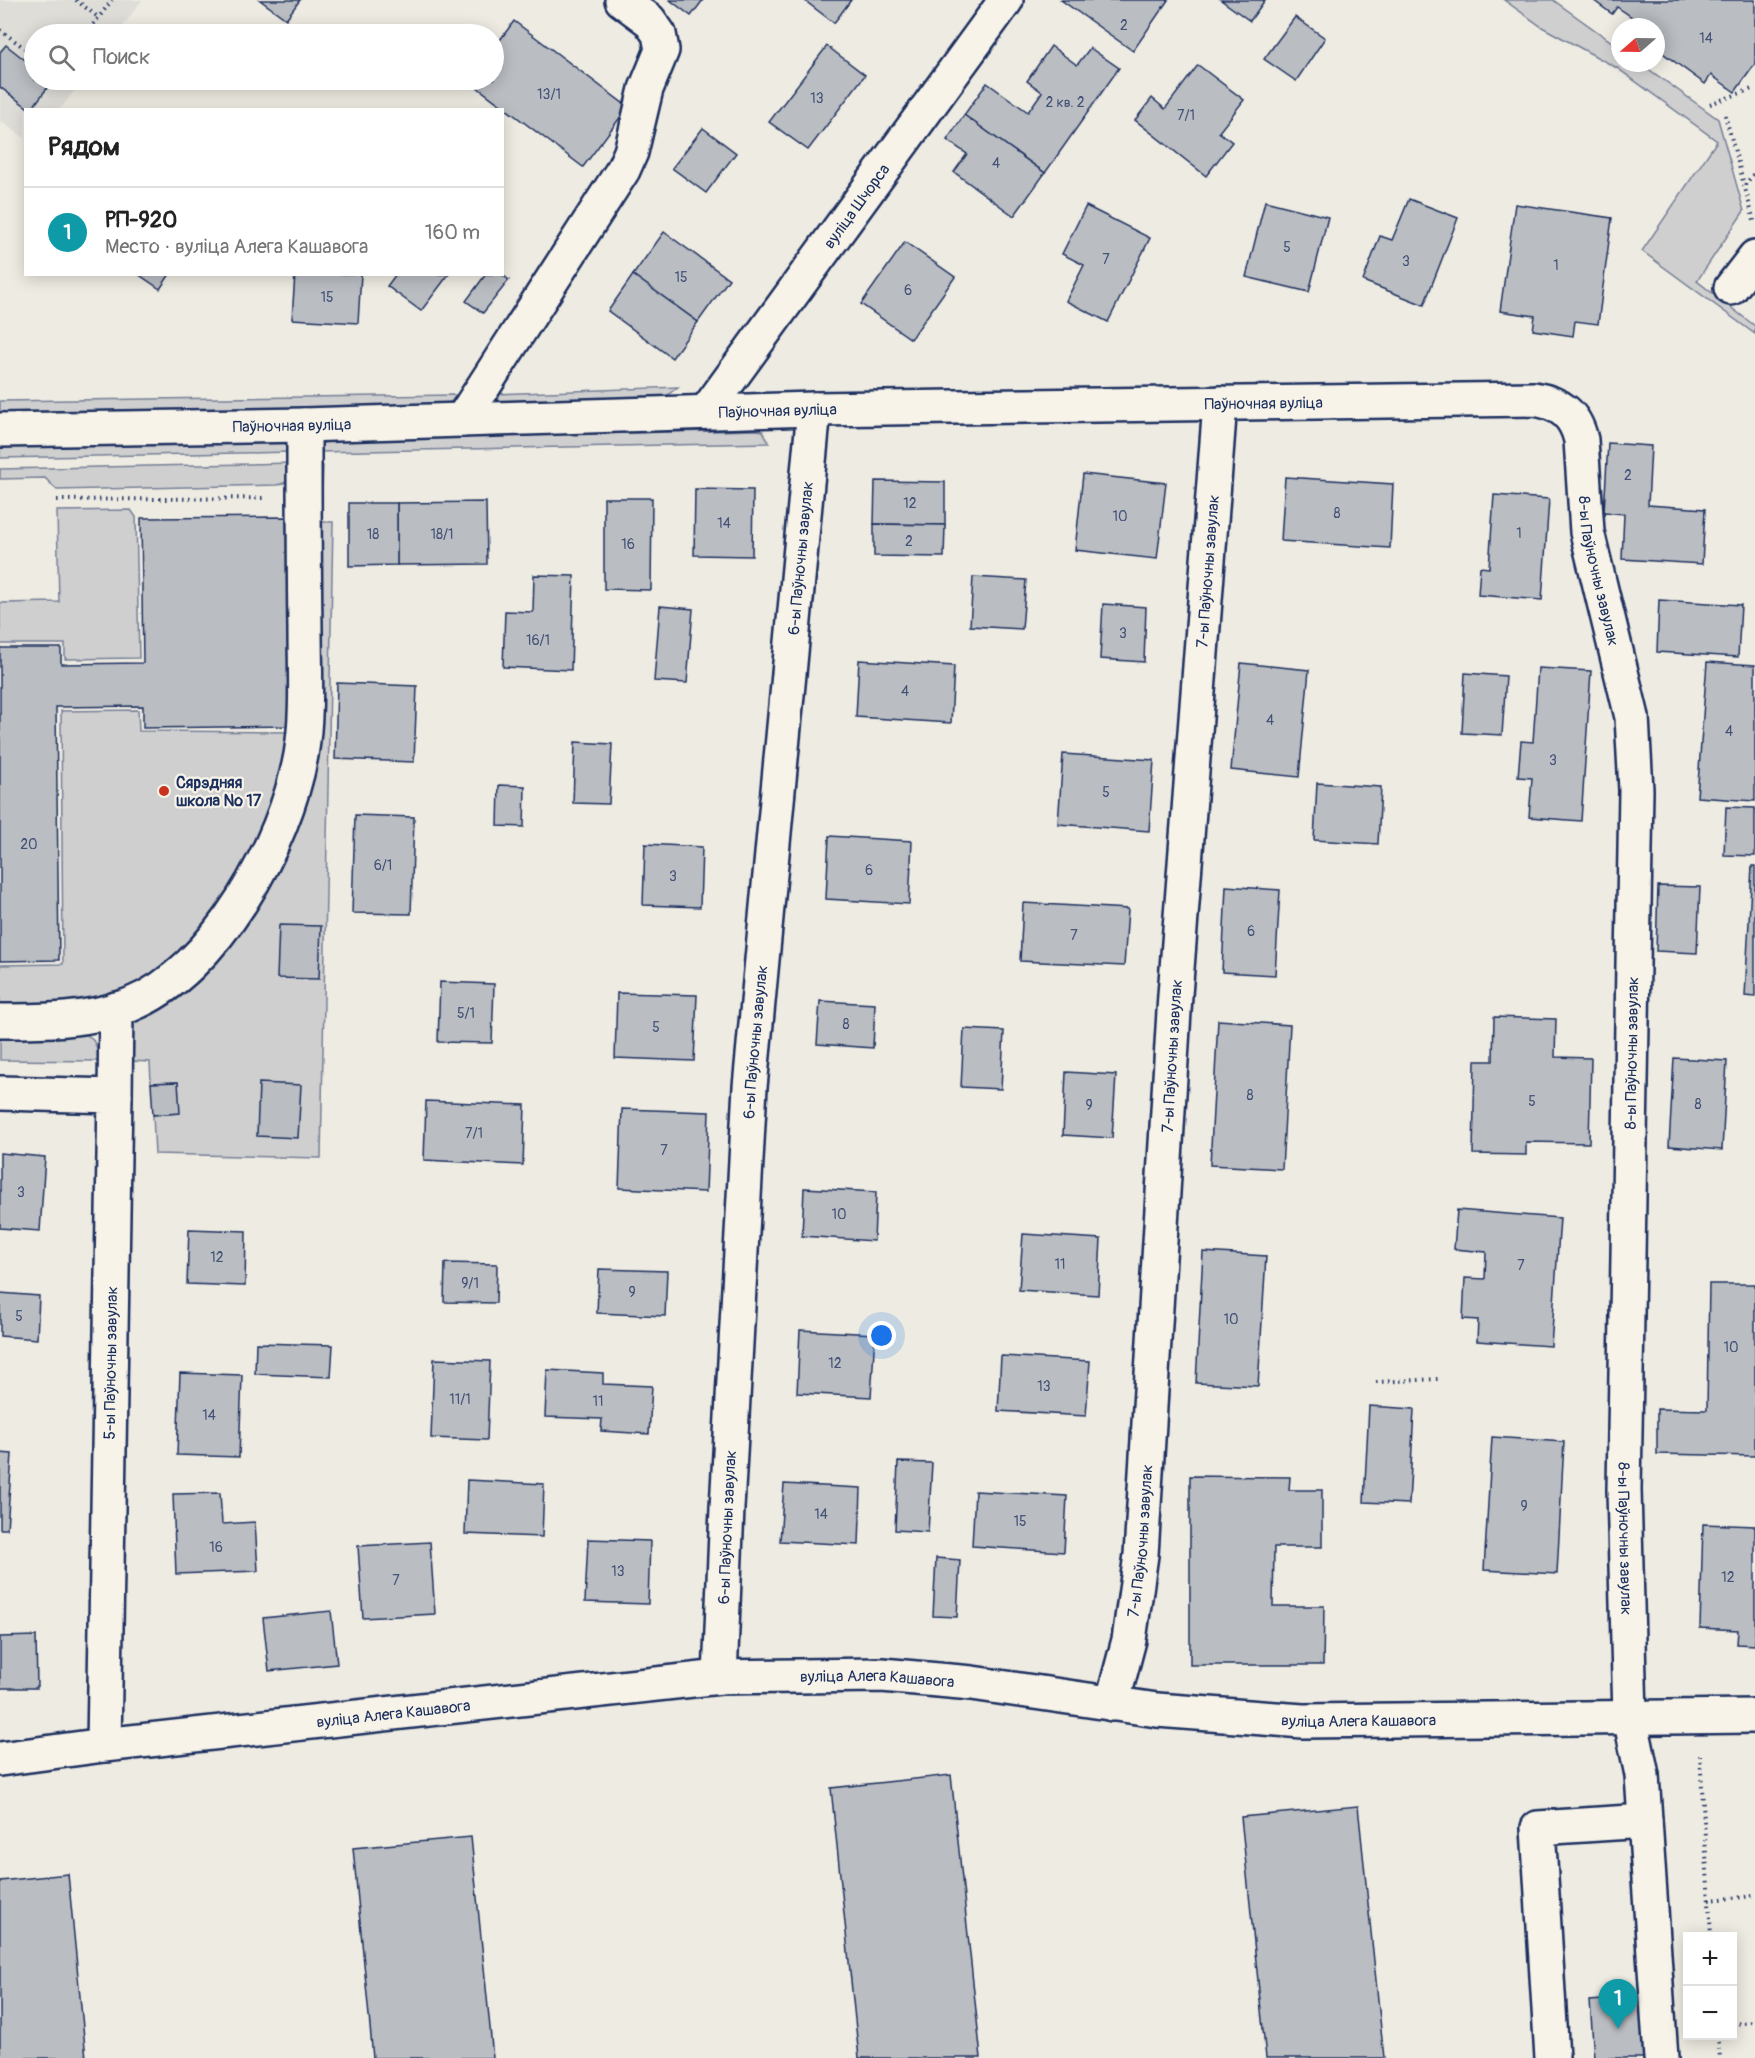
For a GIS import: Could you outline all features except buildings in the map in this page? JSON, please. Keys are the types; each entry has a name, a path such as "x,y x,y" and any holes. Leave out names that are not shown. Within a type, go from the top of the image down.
{"street":[{"path":"462,420 623,170 631,152 640,108 662,50 658,34 649,20 622,0"},
{"name":"вуліца Шчорса","path":"706,412 1006,0"},
{"path":"1731,288 1755,257"},
{"name":"Паўночная вуліца","path":"0,430 304,425 814,409 1534,399 1557,404"},
{"name":"7-ы Паўночны завулак","path":"1112,1704 1129,1640 1141,1555 1175,995 1220,403"},
{"name":"8-ы Паўночны завулак","path":"1557,404 1574,419 1581,440 1589,543 1627,695 1636,765 1624,1490 1630,1717 1642,1774 1661,2058"},
{"name":"6-ы Паўночны завулак","path":"720,1677 726,1508 750,1087 814,409"},
{"path":"0,1021 55,1021 92,1016 130,1004 167,985 199,957 228,922 251,883 287,805 301,756 305,706 304,425"},
{"name":"5-ы Паўночны завулак","path":"104,1745 116,1009"},
{"path":"0,1093 115,1096"},
{"name":"вуліца Алега Кашавога","path":"0,1759 104,1745 720,1677 882,1675 972,1683 1112,1704 1303,1721 1755,1716"},
{"path":"1552,2058 1538,1828 1645,1821"}],"path":[{"path":"76,0 99,18"},
{"path":"94,24 112,0"},
{"path":"0,30 24,48"},
{"path":"1710,104 1755,88"},
{"path":"1725,115 1755,223"},
{"path":"1745,186 1755,172"},
{"path":"57,500 304,497"},
{"path":"1376,1382 1438,1379"},
{"path":"1700,1745 1711,1932"},
{"path":"1708,1900 1755,1896"},
{"path":"1737,2024 1755,2022"},
{"path":"1718,2040 1720,2058"}],"shaded area":[{"path":"0,0 142,0 124,24 24,24 24,90 75,90 61,108 24,108 24,137 0,121"},
{"path":"1504,0 1553,0 1611,42 1611,65 1542,27"},
{"path":"1622,72 1653,72 1718,119 1744,211 1697,281 1755,326 1755,334 1642,251 1717,141"},
{"path":"678,387 665,397 498,403 495,394"},
{"path":"456,395 451,402 442,406 0,412 0,401"},
{"path":"763,431 769,443 317,452 321,444 329,440"},
{"path":"290,444 293,452 0,458 0,447"},
{"path":"294,463 287,481 276,485 57,490 45,478 0,479 0,469"},
{"path":"317,466 323,466 321,522 333,522 321,1158 155,1154 153,1115 179,1113 178,1082 151,1083 150,1062 131,1061 132,1026 137,1017 280,850"},
{"path":"131,510 136,517 139,658 65,659 65,644 0,644 0,603 59,602 57,511"},
{"path":"138,710 139,731 292,732 269,811 252,851 232,889 208,924 180,954 147,979 96,1000 55,1005 0,1007 0,965 63,964 61,711"},
{"path":"0,1030 81,1032 95,1043 98,1061 0,1060"}],"place":[{"name":"Сярэдняя школа № 17","path":"164,791"},
{"name":"РП-920","path":"1618,2029"}]}
